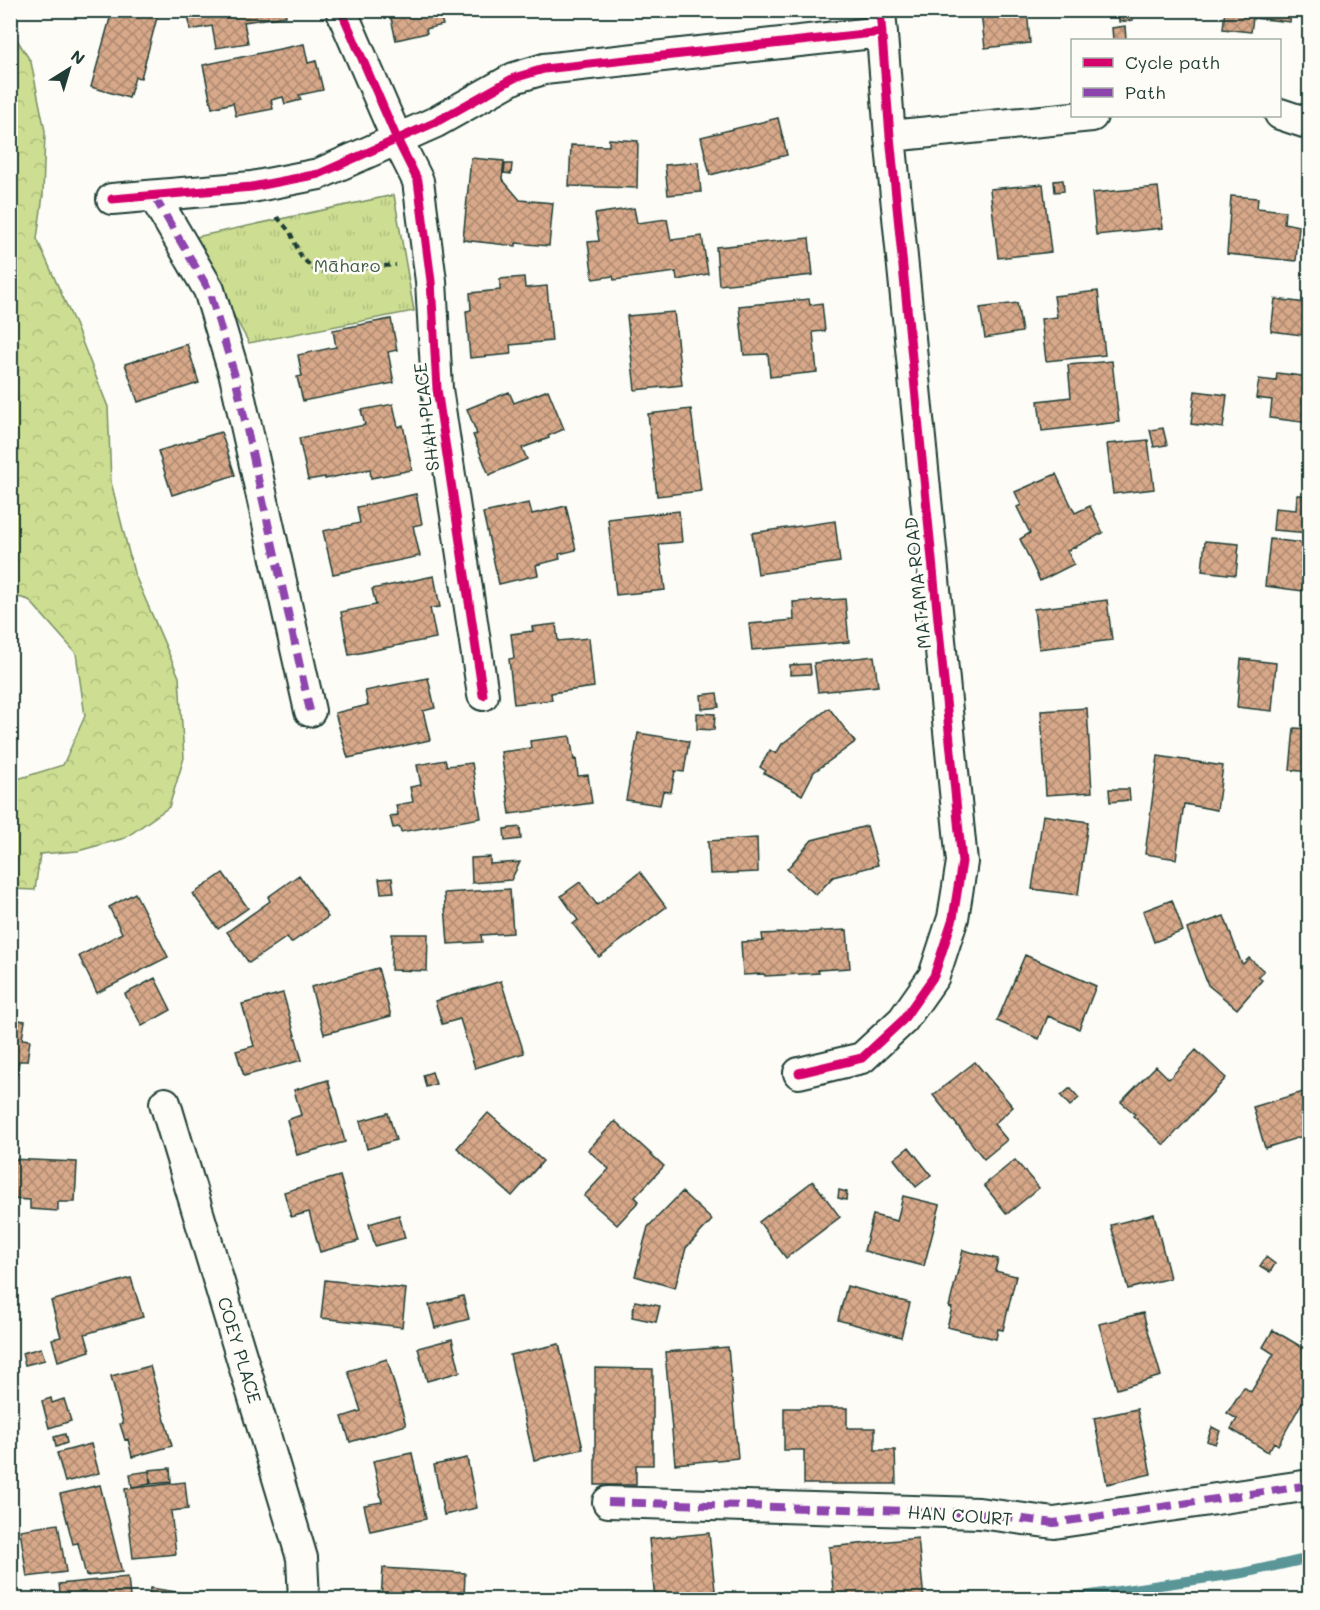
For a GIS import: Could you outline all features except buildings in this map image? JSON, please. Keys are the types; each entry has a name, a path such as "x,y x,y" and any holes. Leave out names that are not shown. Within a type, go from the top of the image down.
{"street":[{"name":"SHAH PLACE","path":"341,10 397,139 418,181 431,280 437,389 483,695"},
{"path":"112,199 252,187 319,174 436,122 514,78 544,69 881,21"},
{"name":"MATAMA ROAD","path":"799,1073 861,1058 903,1020 934,976 953,918 962,862 890,136 881,21"},
{"path":"1281,114 1310,124"},
{"path":"890,136 1082,117"},
{"path":"154,196 208,290 236,376 310,711"},
{"name":"COEY PLACE","path":"165,1103 302,1558 304,1599"},
{"name":"HAN COURT","path":"608,1502 979,1513 1054,1523 1310,1485"}],"path":[{"path":"276,215 290,232 301,256 317,272 406,265"}],"green space":[{"path":"11,30 31,62 45,131 43,195 37,239 75,324 108,407 111,482 134,573 179,677 184,758 169,807 125,838 78,851 40,854 35,890 11,889 11,781 63,765 85,716 76,653 29,600 11,595"},
{"name":"Māharo","path":"394,195 414,311 249,343 191,238"}],"waterway":[{"path":"1056,1600 1243,1573 1310,1558"}],"marked path":[{"path":"154,196 209,290 235,376 310,711"},
{"path":"608,1502 979,1513 1054,1523 1310,1485"}],"cycle path":[{"path":"341,10 397,139 418,181 431,281 437,389 483,695"},
{"path":"799,1073 862,1058 903,1020 934,976 953,918 962,862 890,136 880,10"},
{"path":"112,199 252,187 319,174 436,122 514,78 544,69 882,32"}]}
